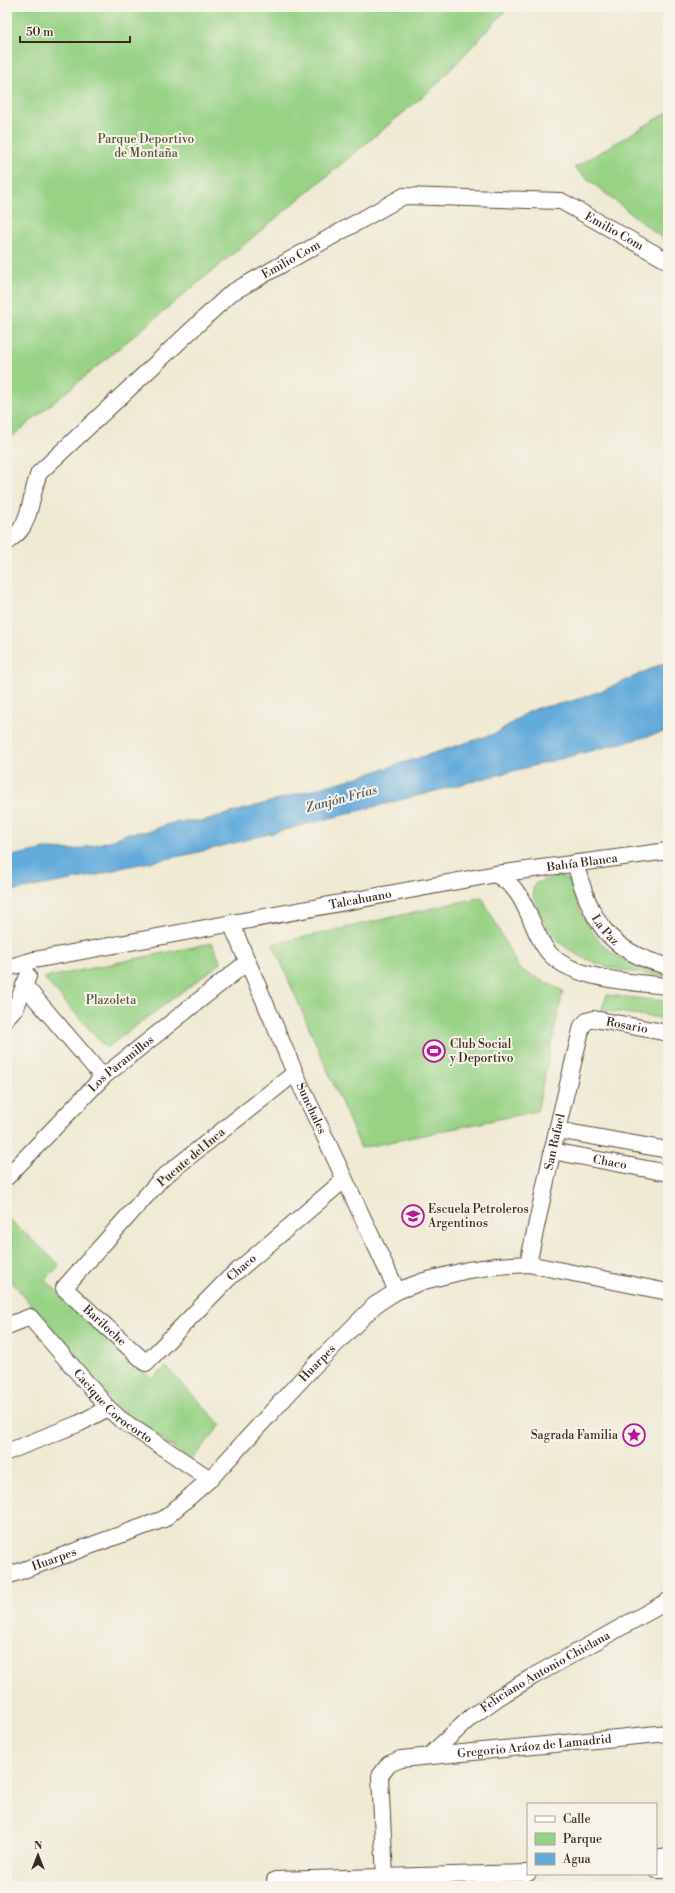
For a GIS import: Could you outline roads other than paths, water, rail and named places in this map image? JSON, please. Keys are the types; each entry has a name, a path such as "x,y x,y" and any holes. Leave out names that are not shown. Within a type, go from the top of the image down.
{"street":[{"name":"Emilio Com","path":"7,542 21,529 28,512 34,485 39,473 231,293 404,196 562,201 668,260"},
{"name":"Bahía Blanca","path":"496,874 668,851"},
{"name":"La Paz","path":"575,863 584,894 600,925 612,940 623,949 637,957 668,966"},
{"name":"Talcahuano","path":"7,968 34,960 496,874"},
{"path":"496,874 515,889 545,949 557,961 580,971 616,980 668,986"},
{"name":"Sunchales","path":"230,923 246,963 295,1073 397,1292"},
{"path":"7,1017 16,1007 34,960"},
{"name":"Los Paramillos","path":"7,1177 103,1077 246,963"},
{"path":"24,985 103,1077"},
{"name":"Rosario","path":"587,1021 602,1020 668,1033"},
{"name":"San Rafael","path":"528,1264 579,1033 587,1021"},
{"name":"Puente del Inca","path":"64,1288 162,1178 295,1073"},
{"name":"Chaco","path":"557,1130 668,1150"},
{"name":"Chaco","path":"552,1151 668,1173"},
{"name":"Chaco","path":"146,1363 229,1278 344,1180"},
{"name":"Huarpes","path":"7,1576 164,1519 210,1479 314,1366 375,1305 397,1292 424,1281 468,1270 528,1264 668,1292"},
{"name":"Bariloche","path":"64,1288 146,1363"},
{"name":"Cacique Corocorto","path":"7,1326 30,1317 108,1408 120,1419 210,1479"},
{"path":"7,1452 80,1423 108,1408"},
{"name":"Feliciano Antonio Chiclana","path":"430,1755 471,1717 500,1697 532,1677 668,1601"},
{"name":"Gregorio Aráoz de Lamadrid","path":"385,1878 380,1776 389,1764 401,1758 668,1733"},
{"path":"657,1858 668,1858"},
{"path":"657,1870 668,1870"},
{"path":"275,1880 527,1873"}],"water":[{"name":"Zanjón Frías","path":"668,661 668,731 195,853 125,867 97,875 7,892 7,857 45,849 75,850 113,840 128,833 151,831 165,825 184,821 203,821 365,775 497,733 526,713 538,708 569,702 607,689"}],"place":[{"name":"Club Social y Deportivo","path":"434,1051"},
{"name":"Escuela Petroleros Argentinos","path":"413,1216"},
{"name":"Sagrada Familia","path":"634,1435"}],"park label":[{"name":"Parque Deportivo de Montaña","path":"146,146"},
{"name":"Plazoleta","path":"111,1000"}]}
